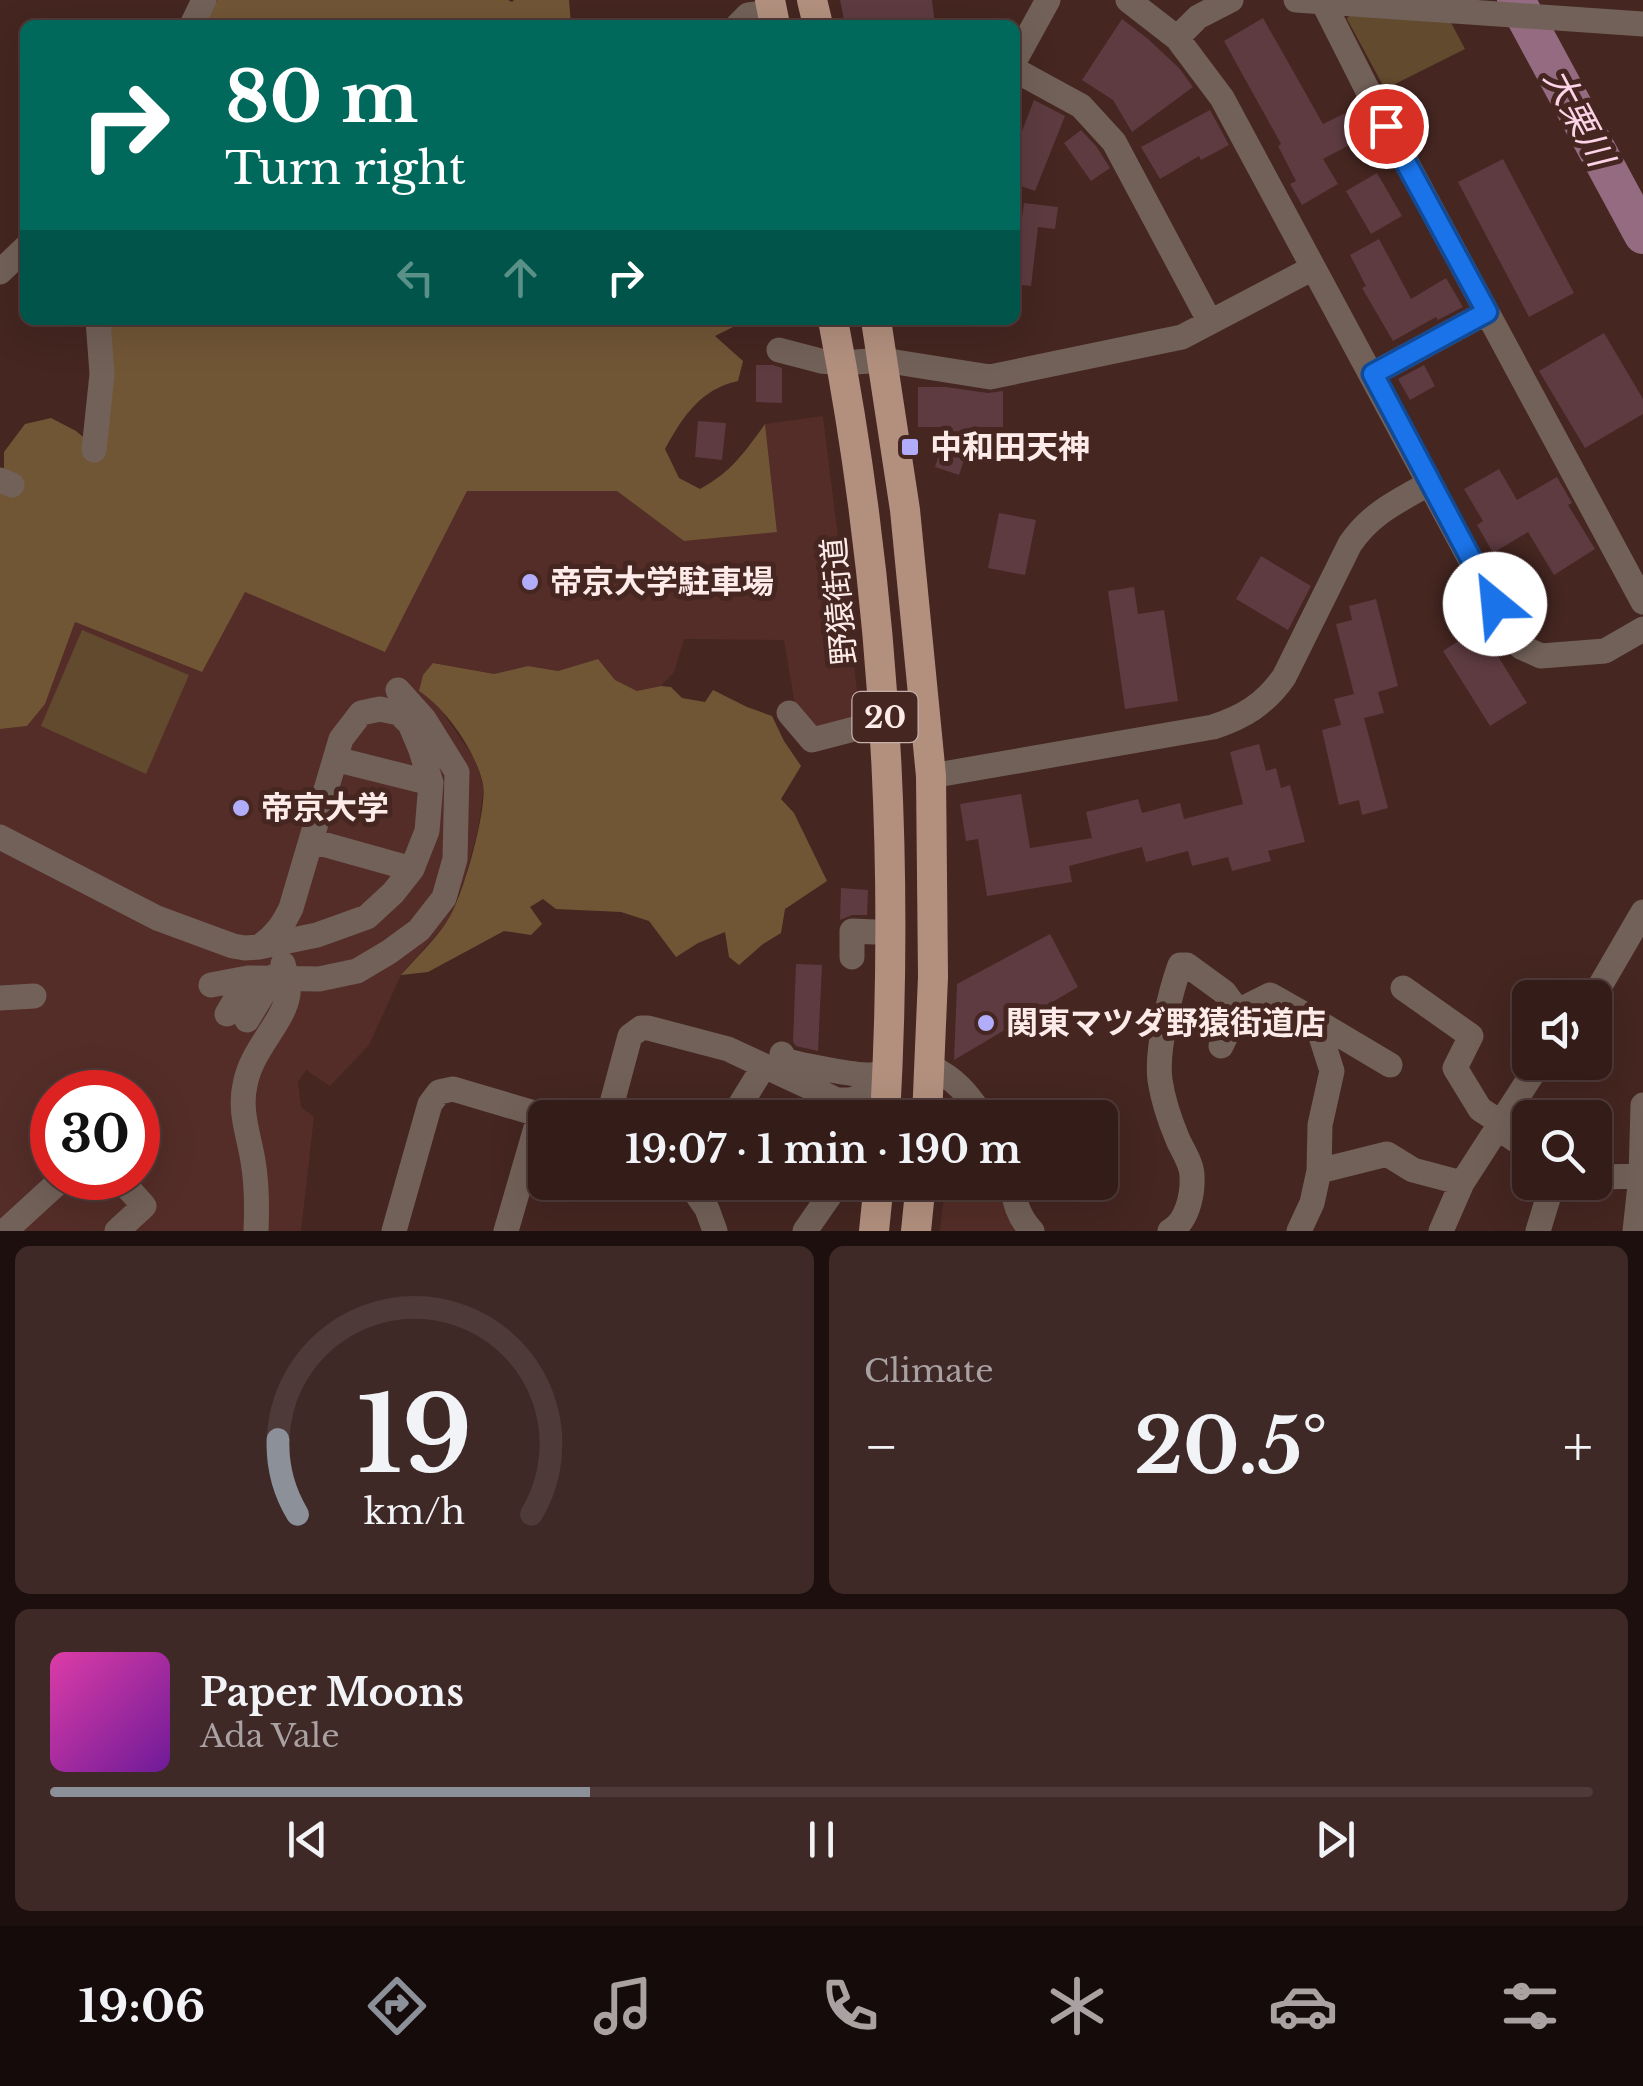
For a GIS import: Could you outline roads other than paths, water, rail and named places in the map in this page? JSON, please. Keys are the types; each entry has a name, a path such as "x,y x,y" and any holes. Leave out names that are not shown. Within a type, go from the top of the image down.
{"main road":[{"name":"野猿街道","path":"834,325 864,506 885,721 892,880 887,1092"},
{"name":"20","path":"877,325 905,510 931,776 933,910 927,1100"},
{"path":"874,1231 878,1200"},
{"path":"916,1231 920,1200"}],"street":[{"path":"1020,51 1048,0"},
{"path":"1128,0 1177,38 1222,98 1521,648 1541,656 1605,651 1643,630"},
{"path":"1177,38 1198,16 1232,0"},
{"path":"1313,1 1643,24"},
{"path":"1313,1 1643,602"},
{"path":"1020,73 1081,106 1114,142 1210,322"},
{"path":"0,272 20,253"},
{"path":"779,350 820,361 884,360 990,377 1182,337 1313,268"},
{"path":"1373,374 1487,312"},
{"path":"94,450 102,374 98,325"},
{"path":"931,776 1213,726 1255,709 1272,695 1284,677 1361,528 1374,515 1430,483"},
{"path":"211,985 269,978 319,978 357,970 419,930 444,898 455,859 457,772 424,720 398,690"},
{"path":"0,837 157,918 232,946 245,948 269,943 318,935 367,917 393,893 412,869 428,831 430,783 416,737 399,713 380,709 361,714 341,738 292,908 269,943 269,978 237,1017"},
{"path":"788,713 812,740 885,721"},
{"path":"335,759 430,783"},
{"path":"312,841 412,869"},
{"path":"1603,980 1643,912"},
{"path":"852,957 852,931 875,932"},
{"path":"1170,1231 1176,1228 1190,1204 1192,1173 1168,1115 1159,1076 1162,1044 1180,965 1187,965 1224,992 1238,1011"},
{"path":"256,1231 255,1180 243,1096 252,1058 288,997 269,978"},
{"path":"1403,988 1471,1036 1455,1068 1480,1108 1512,1135"},
{"path":"1221,1046 1238,1011 1270,994 1390,1065"},
{"path":"0,998 34,996"},
{"path":"1299,1231 1312,1204 1320,1171 1320,1125 1332,1071 1316,1020"},
{"path":"613,1100 630,1036 641,1028 773,1060 837,1100 887,1092"},
{"path":"745,1100 773,1060"},
{"path":"930,1066 950,1076 972,1100"},
{"path":"1442,1230 1462,1184 1529,1080"},
{"path":"394,1231 430,1104 438,1092 452,1090 528,1111"},
{"path":"1635,1231 1643,1105"},
{"path":"1320,1171 1387,1154 1413,1170 1462,1184"},
{"path":"506,1231 528,1166"},
{"path":"1612,1177 1641,1176"},
{"path":"5,1231 39,1200"},
{"path":"118,1231 144,1206 139,1200"},
{"path":"701,1200 715,1231"},
{"path":"805,1231 827,1200"},
{"path":"1014,1200 1022,1221 1032,1231"},
{"path":"1538,1231 1547,1200"}],"waterway":[{"name":"大栗川","path":"1516,0 1643,235"}],"place":[{"name":"中和田天神","path":"910,447"},
{"name":"帝京大学駐車場","path":"530,582"},
{"name":"帝京大学","path":"241,808"},
{"name":"関東マツダ野猿街道店","path":"986,1023"}]}
